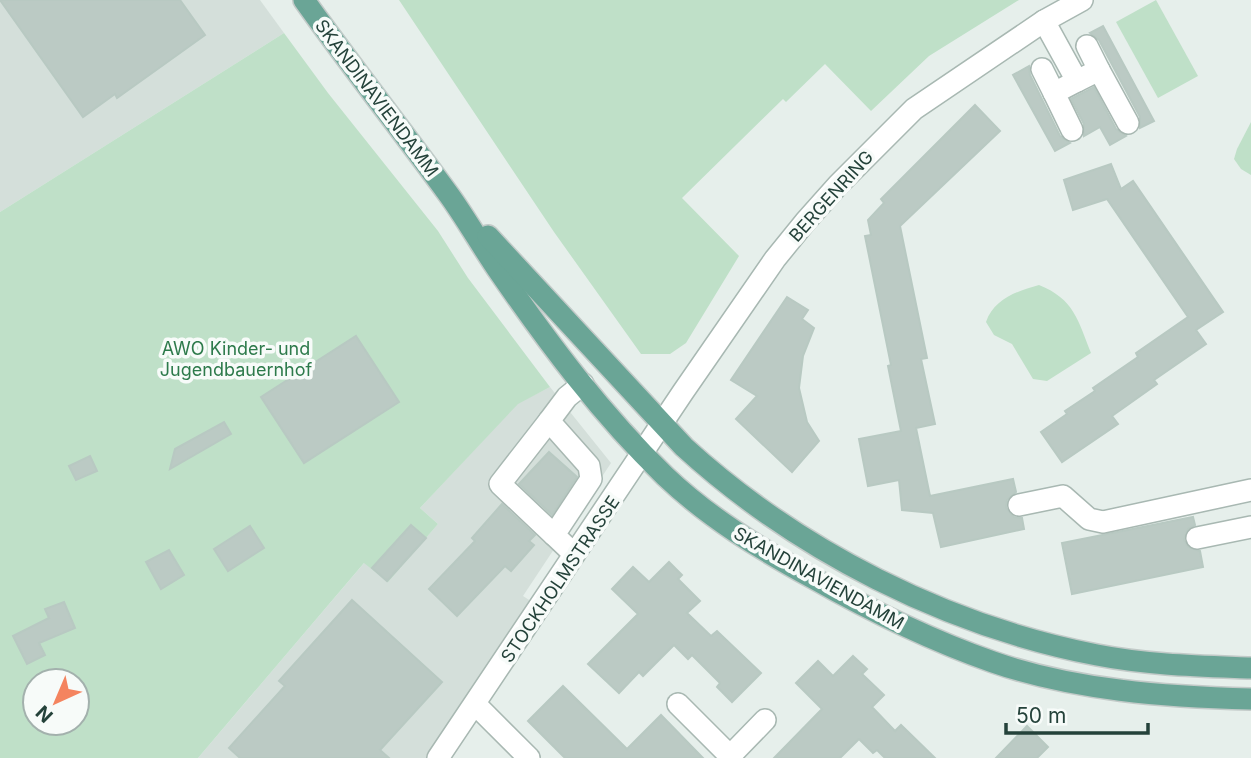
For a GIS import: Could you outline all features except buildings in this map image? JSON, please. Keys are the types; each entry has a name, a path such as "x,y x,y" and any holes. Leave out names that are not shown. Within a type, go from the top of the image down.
{"main road":[{"name":"SKANDINAVIENDAMM","path":"304,0 450,196 500,273 583,384 643,453 689,497 751,542 835,591 932,639 996,663 1031,673 1132,692 1190,698 1251,699"},
{"name":"SKANDINAVIENDAMM","path":"450,196 662,425 710,469 820,548 868,576 948,611 1013,635 1099,656 1176,665 1251,668"}],"street":[{"name":"BERGENRING","path":"643,453 775,260 838,185 914,109 1044,21 1082,0"},
{"path":"1044,21 1077,81"},
{"path":"1087,46 1128,123"},
{"path":"1042,69 1072,130"},
{"path":"1054,93 1098,70"},
{"path":"574,554 500,484 567,397 583,384"},
{"path":"550,421 589,466 592,479 554,535"},
{"name":"STOCKHOLMSTRASSE","path":"438,758 643,453"},
{"path":"1019,505 1063,496 1089,519 1103,522 1251,490"},
{"path":"1251,527 1198,543 1251,537"},
{"path":"678,704 731,757 765,720"},
{"path":"476,705 529,758"}],"shaded area":[{"path":"0,0 260,0 284,33 0,212"},
{"path":"550,387 611,463 523,596 540,607 438,758 198,758 365,562 387,582 438,524 420,508 518,403"}],"green space":[{"path":"399,0 1019,0 929,56 871,111 825,64 786,102 783,99 682,198 739,256 686,343 670,354 641,354 554,232"},
{"path":"1156,0 1198,76 1158,98 1116,22"},
{"name":"AWO Kinder- und Jugendbauernhof","path":"284,33 328,93 438,231 468,278 550,387 518,404 420,508 438,524 388,582 364,563 198,758 0,758 0,212"},
{"path":"1251,122 1251,175 1241,169 1234,159"},
{"path":"1039,285 1067,304 1078,321 1091,353 1047,381 1033,379 1012,344 994,335 986,322 1000,302 1015,293"}]}
